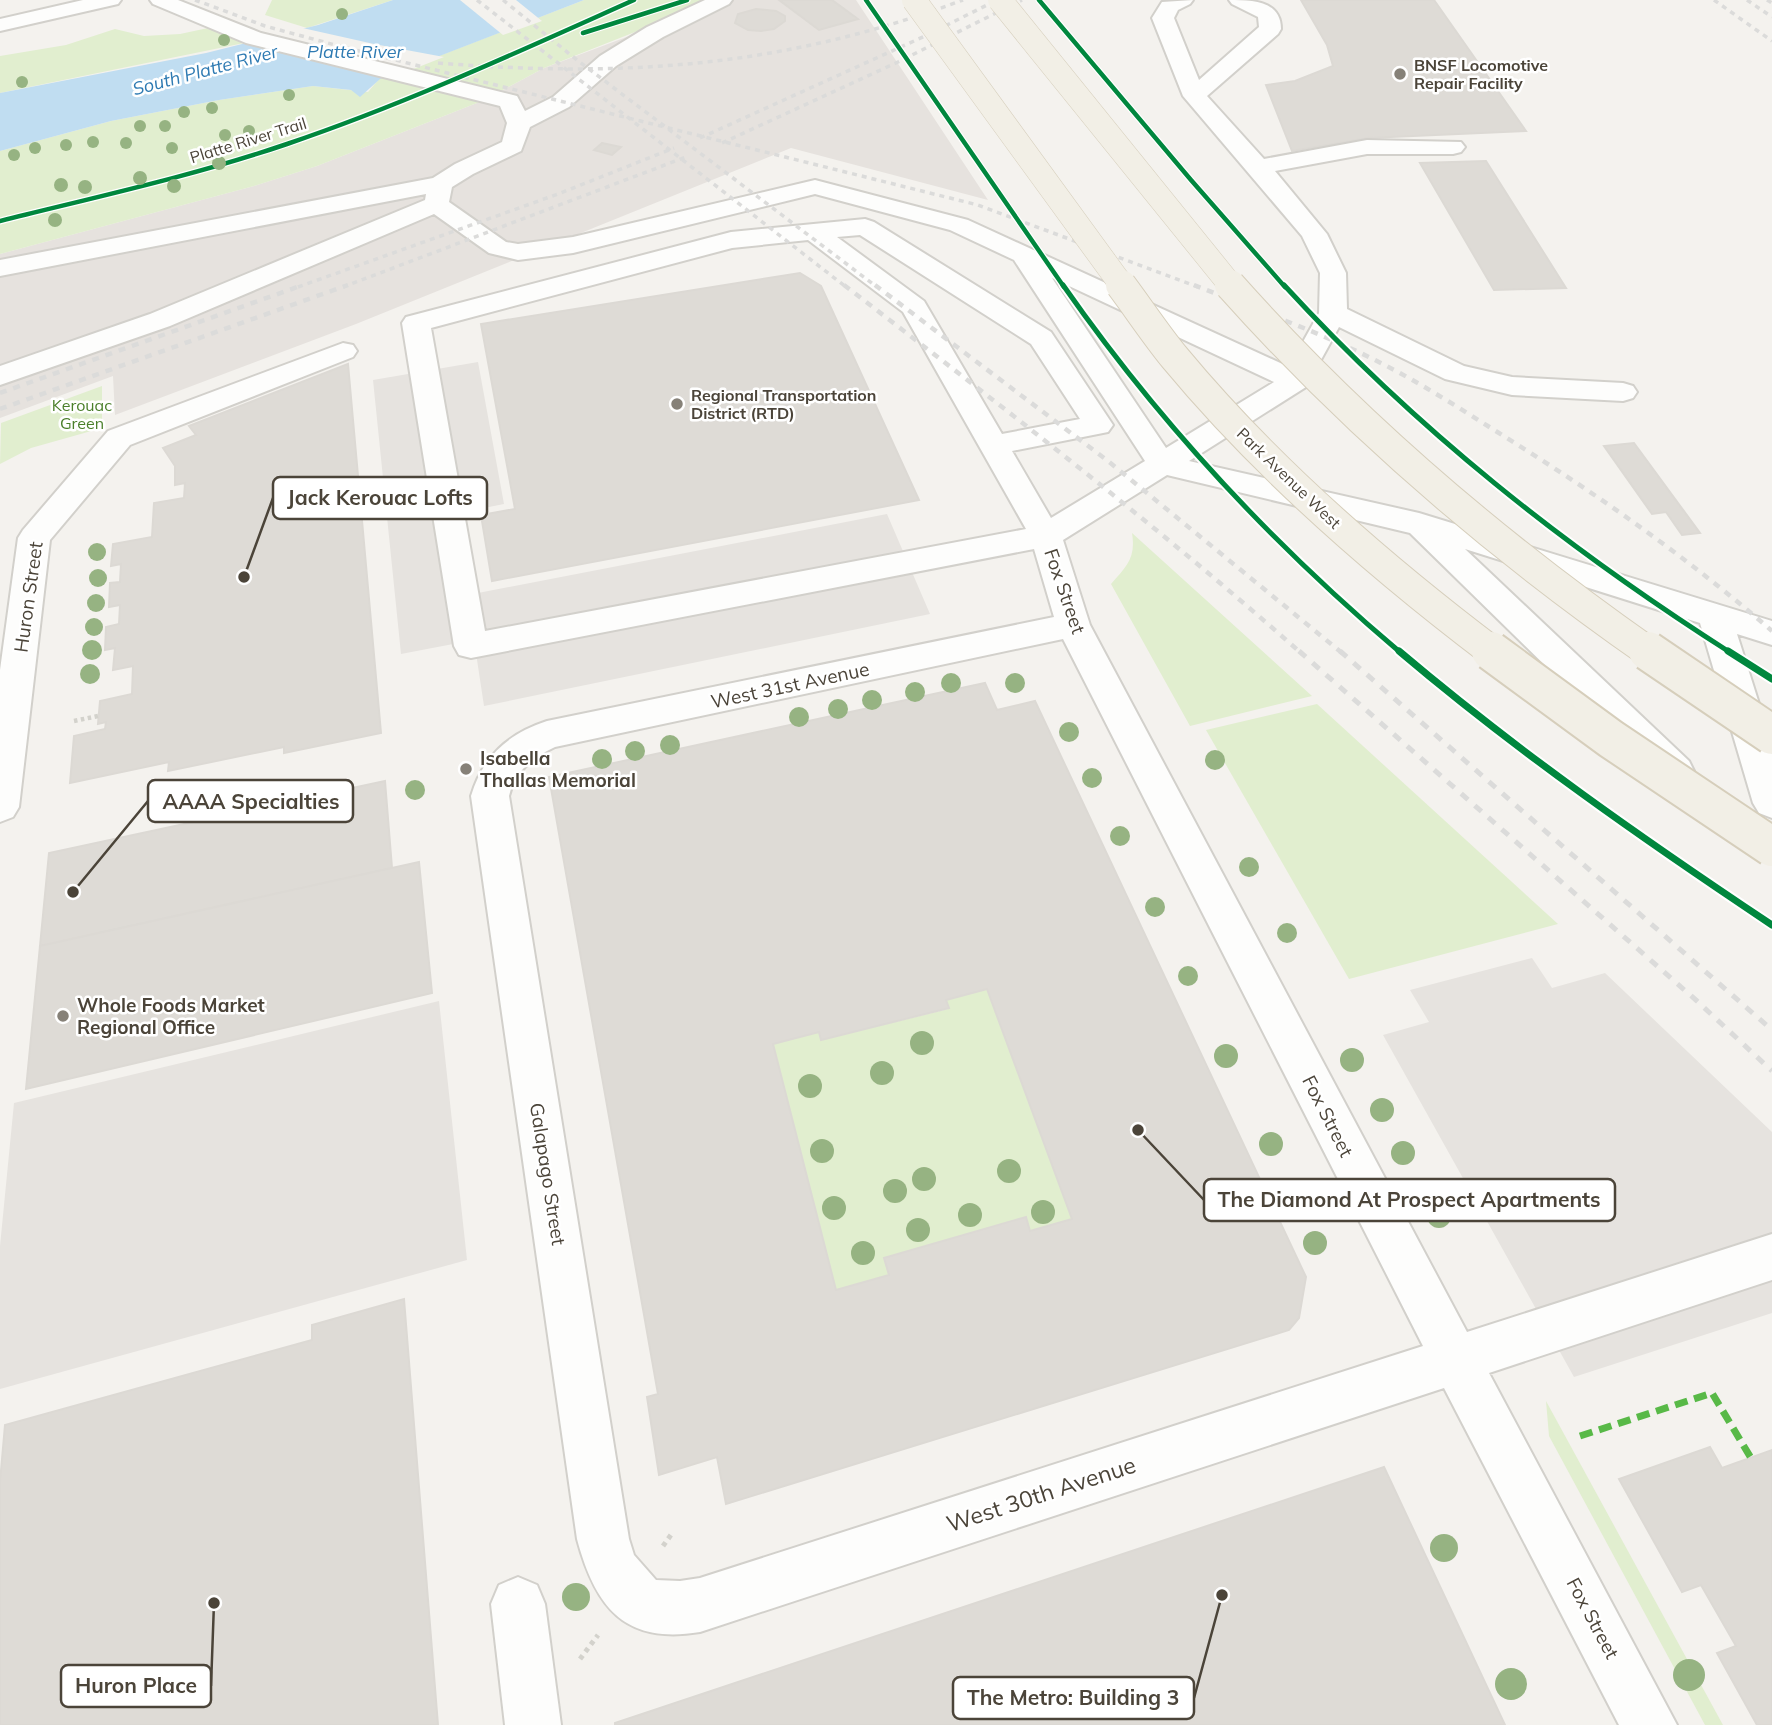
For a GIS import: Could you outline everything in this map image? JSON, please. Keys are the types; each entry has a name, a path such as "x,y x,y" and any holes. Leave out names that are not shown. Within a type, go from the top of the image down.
{"main road":[{"name":"Park Avenue West","path":"914,0 1174,357 1214,405 1272,464 1371,554 1490,651 1664,776 1772,847"},
{"path":"1000,0 1238,294 1319,378 1401,457 1476,522 1565,592 1772,735"}],"street":[{"path":"0,25 111,0"},
{"path":"0,376 160,320 438,194 464,169 513,145 519,123 509,101 254,38 160,0"},
{"path":"519,123 561,102 608,61 655,32 722,0"},
{"path":"994,445 1098,425 1041,338 865,227 731,240 416,324 471,646 1046,536 1296,381 1333,313 1333,273 1314,234 1259,167 1194,96 1163,18 1169,6 1183,0"},
{"path":"1194,96 1270,29 1268,15 1260,8 1238,0"},
{"path":"1259,167 1367,147 1453,147"},
{"path":"438,194 498,248 518,252 573,244 815,187 959,225 1296,381"},
{"path":"0,268 438,194"},
{"name":"Fox Street","path":"813,232 914,307 1046,536 1073,625 1649,1725"},
{"path":"1024,256 1162,464 1419,524 1772,633"},
{"path":"1333,313 1455,373 1511,386 1622,391"},
{"name":"Huron Street","path":"1,792 34,538 118,438 342,351"},
{"path":"1419,524 1772,865"},
{"path":"1714,615 1772,803"},
{"name":"West 31st Avenue","path":"512,755 547,735 1073,625"},
{"name":"Galapago Street","path":"512,755 494,781 491,796 603,1539 609,1563 629,1593"},
{"name":"West 30th Avenue","path":"629,1593 658,1609 680,1610 700,1605 1772,1257"},
{"path":"519,1604 533,1725"}],"path":[{"path":"74,720 99,716"}],"shaded area":[{"path":"725,0 856,0 988,200 791,148 356,324 115,415 113,376 0,418 0,254 254,186 317,166 482,101 544,68"},
{"path":"478,362 504,504 464,512 478,593 887,514 930,614 484,706 474,640 401,654 373,380"},
{"path":"1532,958 1552,988 1605,973 1772,1132 1772,1313 1574,1377 1383,1035 1429,1022 1410,990"},
{"path":"439,1001 467,1260 0,1389 0,1246 14,1103"}],"green space":[{"path":"272,0 393,0 307,28 265,15"},
{"path":"584,0 716,0 544,68 482,101 317,166 254,186 0,254 0,151 111,121 219,100 313,86 368,92 379,79"},
{"path":"208,28 249,42 0,93 0,56 66,45 115,29 144,36 180,34"},
{"name":"Kerouac Green","path":"102,386 102,428 31,448 0,464 1,423"},
{"path":"1132,533 1312,696 1190,726 1111,584 1129,561 1133,549"},
{"path":"1317,704 1558,924 1349,979 1206,730"},
{"path":"987,989 1072,1219 1030,1231 1026,1217 885,1258 889,1275 836,1290 773,1044 819,1032 822,1040 948,1009 946,1000"},
{"path":"1546,1401 1723,1725 1705,1725 1549,1436"}],"water":[{"name":"Platte River","path":"393,0 584,0 380,79 360,97 351,90 313,86 219,100 111,121 0,151 0,93 206,53 318,25"}],"pier":[{"path":"460,0 516,0 542,21 503,35"},
{"path":"298,27 444,57 393,77 248,39"}],"building":[{"path":"779,0 832,0 858,19 819,30"},
{"name":"BNSF Locomotive Repair Facility","path":"1301,0 1434,0 1526,131 1368,138 1292,151 1266,85 1295,81 1333,66 1327,45"},
{"path":"756,9 776,11 785,16 785,21 774,29 761,31 748,30 735,23 738,14"},
{"path":"602,143 621,147 612,155 594,150"},
{"path":"1486,161 1566,288 1494,290 1420,163"},
{"path":"800,273 821,286 919,500 492,581 481,515 515,509 481,324"},
{"path":"348,364 381,733 284,753 284,747 168,771 169,762 70,783 74,736 105,729 106,722 98,724 100,701 132,694 133,666 113,670 115,648 105,650 106,627 119,624 120,605 109,607 110,583 120,582 121,564 111,566 113,544 152,537 154,503 184,498 185,483 175,485 175,466 163,448 196,435 189,426"},
{"path":"1634,443 1700,533 1682,535 1666,512 1652,514 1604,446"},
{"path":"985,683 997,710 1035,701 1306,1277 1299,1318 1289,1330 726,1504 717,1457 659,1475 647,1397 658,1394 549,777","holes":["987,989 1072,1219 1030,1231 1026,1217 884,1258 889,1275 836,1290 773,1044 819,1032 821,1040 949,1008 946,1000"]},
{"path":"385,781 392,868 40,946 49,853"},
{"path":"419,862 432,993 26,1089 40,946"},
{"path":"404,1299 438,1725 0,1725 0,1482 5,1425 312,1340 312,1325"},
{"path":"1710,1447 1722,1468 1772,1450 1772,1725 1757,1725 1717,1653 1736,1646 1701,1585 1682,1592 1619,1479"},
{"path":"1384,1467 1505,1725 615,1725 615,1723"}],"railway":[{"path":"195,0 265,26 629,118"},
{"path":"477,0 565,69"},
{"path":"503,0 588,69"},
{"path":"588,69 704,62 768,53 897,23 963,0"},
{"path":"703,137 925,36 997,0"},
{"path":"724,142 898,62 1022,0"},
{"path":"1714,0 1772,41"},
{"path":"1747,0 1772,17"},
{"path":"1767,0 1772,3"},
{"path":"438,63 565,69"},
{"path":"565,69 588,69"},
{"path":"565,69 629,118"},
{"path":"588,69 666,127"},
{"path":"629,118 666,127"},
{"path":"629,118 670,150"},
{"path":"666,127 703,137"},
{"path":"666,127 877,287"},
{"path":"703,137 724,142"},
{"path":"724,142 978,205 1198,287"},
{"path":"670,150 674,148"},
{"path":"298,287 558,194 670,150"},
{"path":"670,150 681,159"},
{"path":"681,159 686,157"},
{"path":"343,287 681,159"},
{"path":"681,159 846,287"},
{"path":"0,393 303,285"},
{"path":"0,409 348,285"},
{"path":"844,285 1133,511 1301,653"},
{"path":"875,285 1108,461 1342,653"},
{"path":"1194,285 1353,349 1440,396 1537,457 1641,528 1708,578 1772,631"},
{"path":"1299,651 1697,1001 1772,1071"},
{"path":"1340,651 1772,1030"}],"marked path":[{"path":"1580,1436 1712,1393 1751,1458"}],"cycle path":[{"name":"Platte River Trail","path":"0,221 165,180 287,144 443,84 634,0"},
{"path":"583,33 687,0"},
{"path":"866,0 1112,354 1150,403 1217,479 1288,552 1363,621 1521,750 1687,869 1772,925"},
{"path":"1039,0 1268,268 1397,401 1446,445 1551,529 1660,606 1772,679"}],"place":[{"name":"BNSF Locomotive Repair Facility","path":"1400,74"},
{"name":"Regional Transportation District (RTD)","path":"677,404"},
{"name":"Jack Kerouac Lofts","path":"244,577"},
{"name":"Isabella Thallas Memorial","path":"466,769"},
{"name":"AAAA Specialties","path":"73,892"},
{"name":"Whole Foods Market Regional Office","path":"63,1016"},
{"name":"The Diamond At Prospect Apartments","path":"1138,1130"},
{"name":"The Metro: Building 3","path":"1222,1595"},
{"name":"Huron Place","path":"214,1603"}],"water label":[{"name":"South Platte River","path":"205,70"}]}
